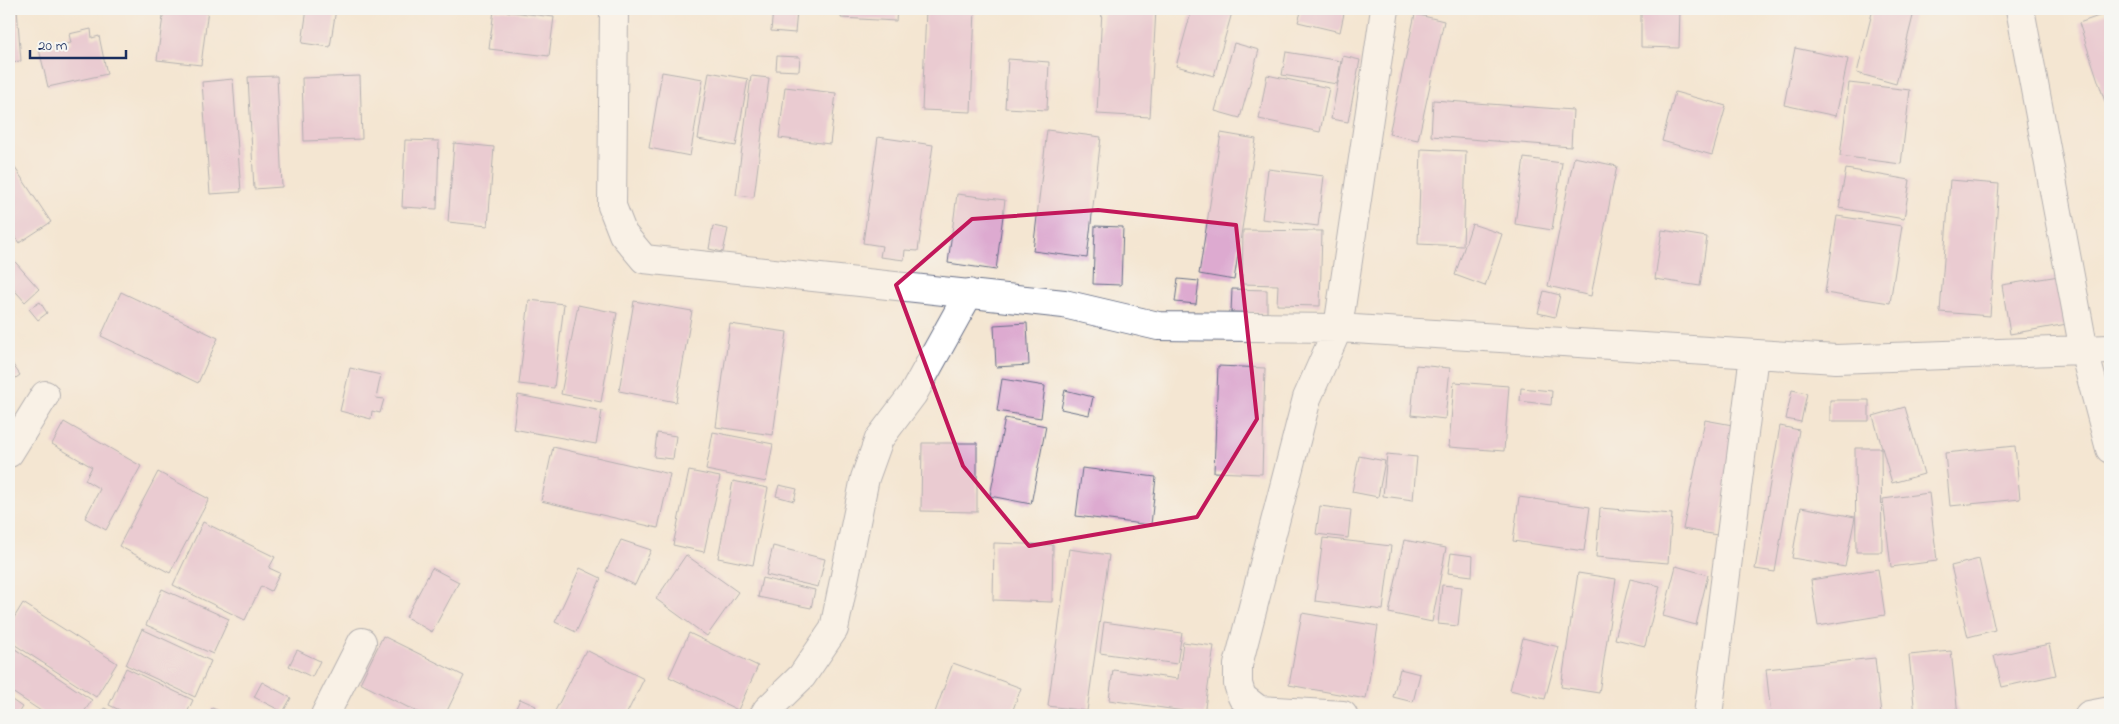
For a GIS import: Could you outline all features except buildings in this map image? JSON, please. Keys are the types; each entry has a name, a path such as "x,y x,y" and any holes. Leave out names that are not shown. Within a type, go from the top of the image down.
{"street":[{"path":"614,9 612,206 623,234 644,259 1064,304 1158,326 1338,328 1836,359 2097,350"},
{"path":"1343,715 1259,710 1242,697 1238,684 1238,666 1307,398 1338,328 1385,9"},
{"path":"2020,9 2097,350 2110,449"},
{"path":"764,715 802,676 834,629 865,478 879,439 913,394 968,294"},
{"path":"1708,715 1754,355"},
{"path":"9,453 45,395"},
{"path":"324,715 362,642"},
{"path":"2089,715 2110,711"}],"highlighted area":[{"path":"1098,210 1236,225 1257,419 1197,517 1029,546 963,466 896,285 972,219"}]}
